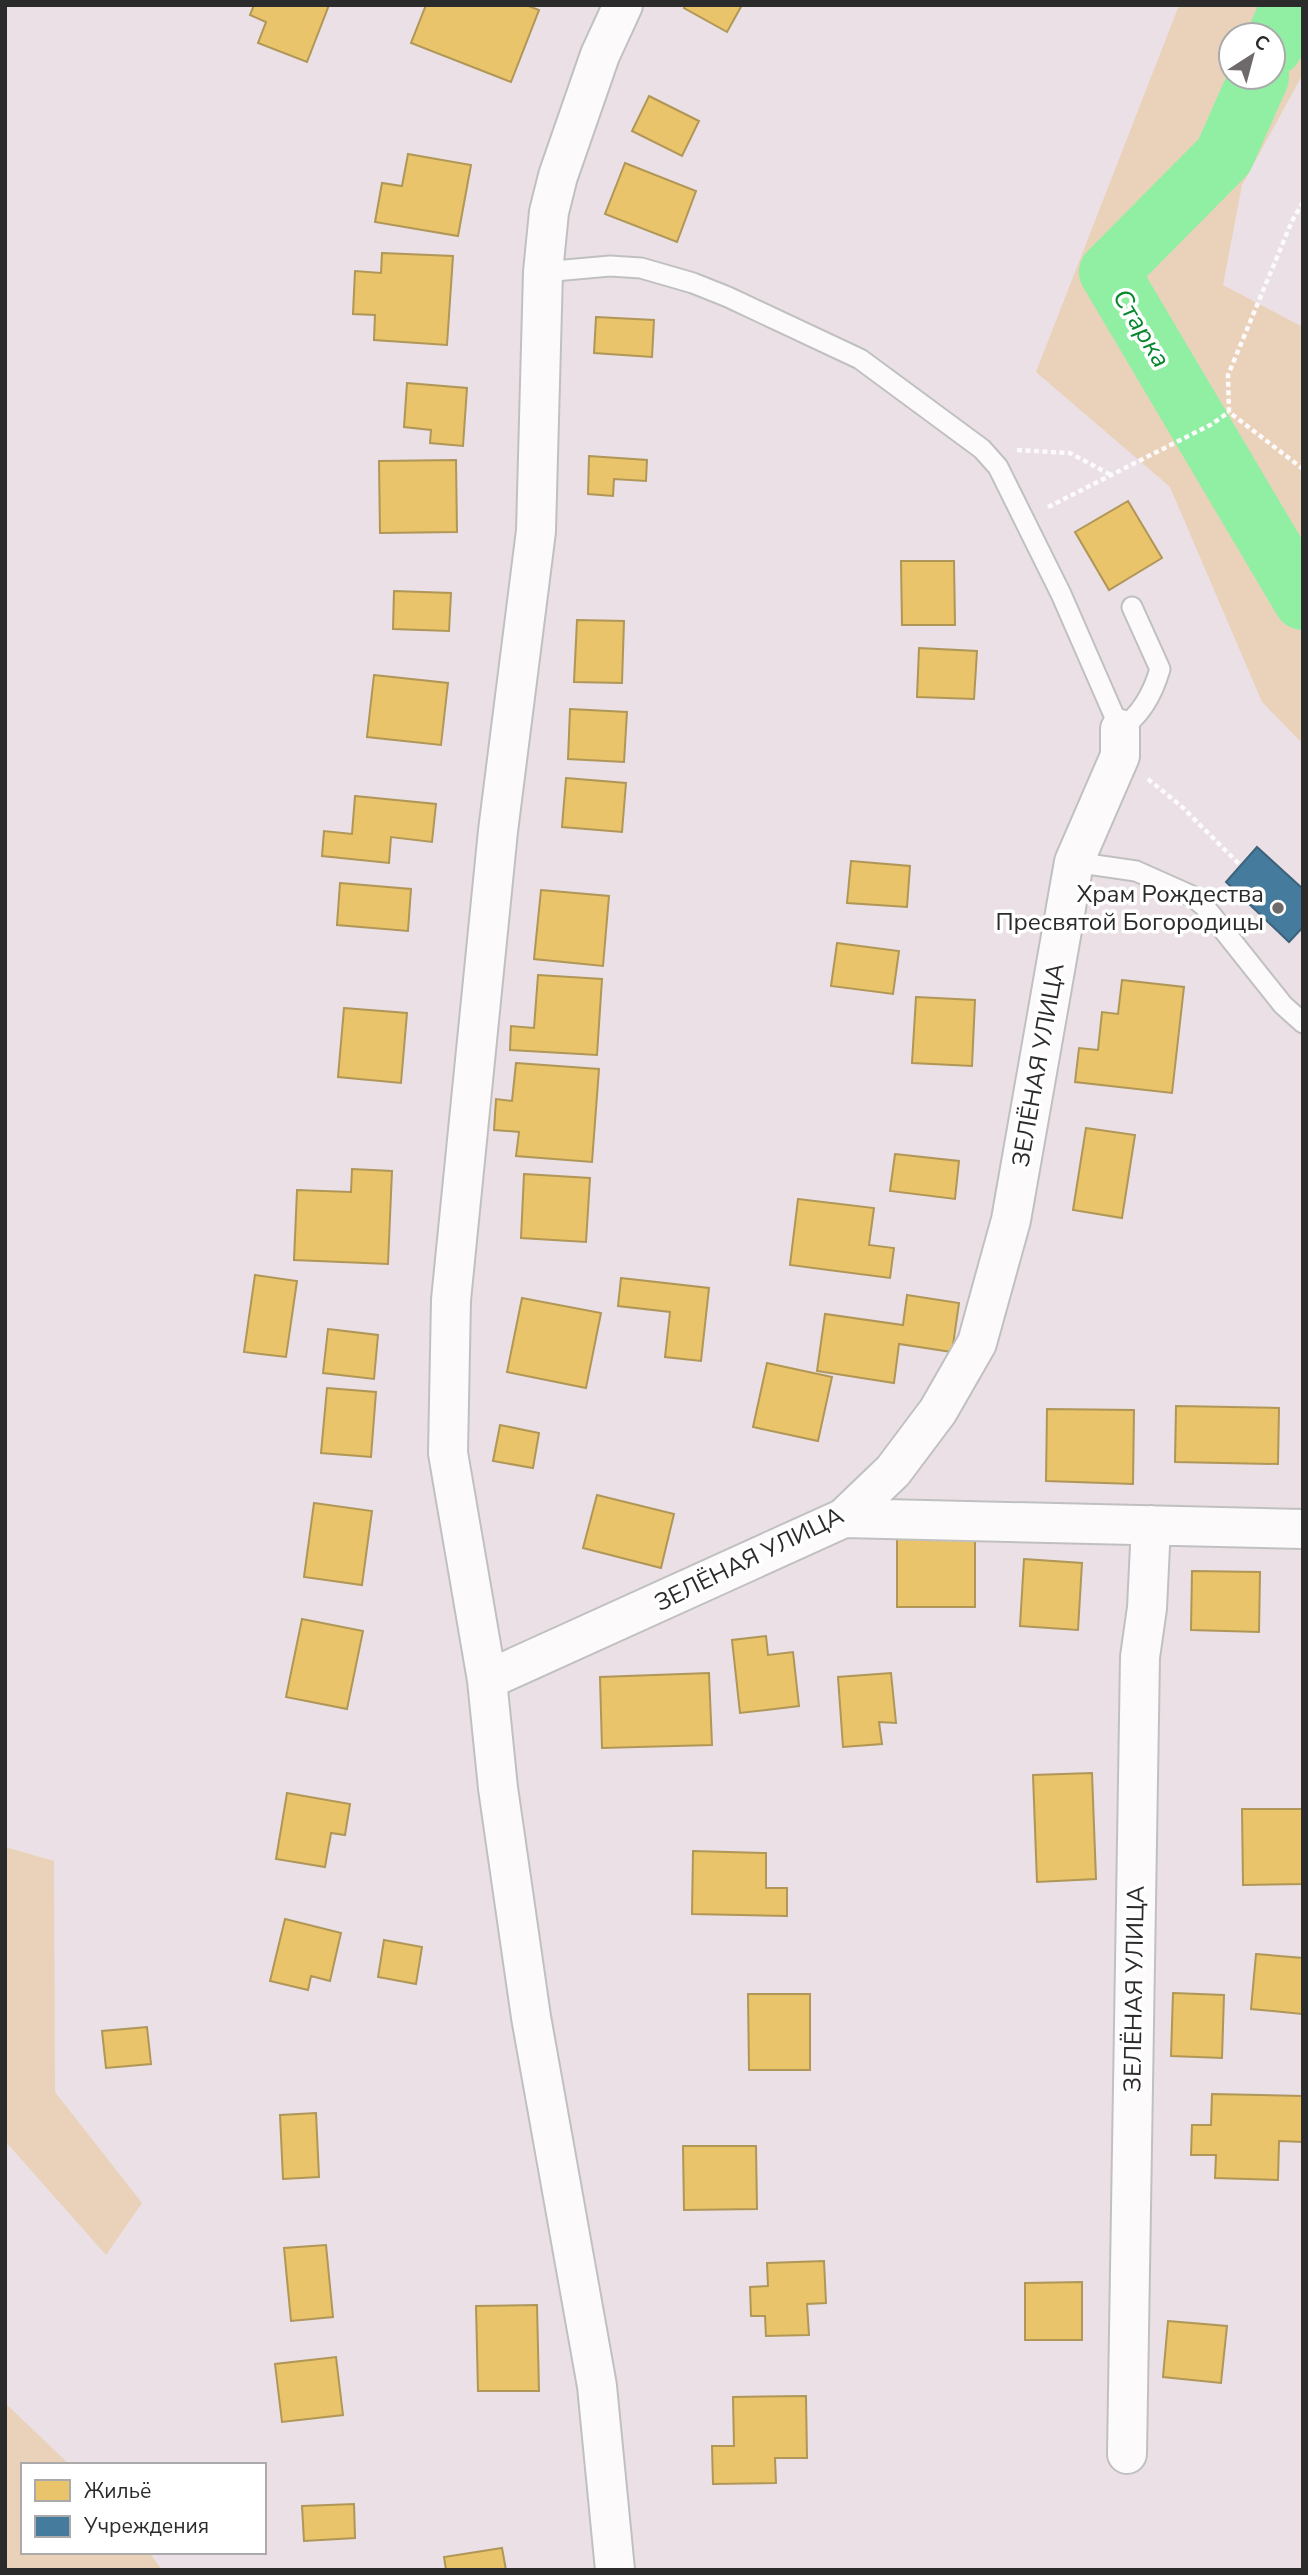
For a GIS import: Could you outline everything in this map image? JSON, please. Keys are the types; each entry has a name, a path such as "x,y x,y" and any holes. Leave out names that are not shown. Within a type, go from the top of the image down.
{"street":[{"path":"615,2570 597,2386 531,2017 498,1788 487,1680 448,1453 451,1300 498,831 536,531 543,272 549,212 558,176 600,55 623,5"},
{"name":"ЗЕЛЁНАЯ УЛИЦА","path":"487,1680 844,1518 900,1461 938,1411 977,1343 1011,1220 1074,862 1120,742"},
{"path":"844,1518 1303,1529"},
{"name":"ЗЕЛЁНАЯ УЛИЦА","path":"1127,2454 1140,1657 1147,1608 1151,1525"}],"lane":[{"path":"543,272 610,266 641,268 693,283 728,297 860,359 982,449 999,467 1061,594 1120,742"},
{"path":"1120,742 1153,692 1160,669 1132,607"},
{"path":"1074,862 1136,871 1192,896 1205,907 1283,1005 1303,1023"}],"path":[{"path":"1229,412 1228,375 1292,221 1303,202"},
{"path":"1024,519 1212,424 1229,412"},
{"path":"1229,412 1303,469"},
{"path":"982,449 1070,453 1112,475"},
{"path":"1120,742 1241,866"}],"shaded area":[{"path":"1183,5 1289,5 1303,16 1303,74 1242,185 1223,285 1303,327 1303,744 1262,702 1170,487 1036,372 1178,8"},
{"path":"5,1847 54,1861 55,2092 142,2203 106,2255 5,2141"},
{"path":"5,2403 68,2463 21,2463 21,2554 150,2554 162,2570 5,2570"}],"building: Жильё":[{"path":"254,5 329,5 307,62 258,43 266,22 250,15"},
{"path":"426,5 526,5 539,10 511,82 411,43"},
{"path":"685,5 742,5 727,32 684,8"},
{"path":"649,96 699,121 682,156 632,131"},
{"path":"408,154 471,165 458,236 375,222 382,183 402,186"},
{"path":"625,163 696,191 677,242 605,214"},
{"path":"382,253 453,256 447,345 374,340 375,315 353,314 355,271 381,273"},
{"path":"596,317 654,320 652,357 594,353"},
{"path":"407,383 467,388 463,446 430,443 431,430 404,427"},
{"path":"589,456 647,460 646,481 614,479 613,496 588,494"},
{"path":"456,460 457,532 380,533 379,461"},
{"path":"1128,501 1162,558 1109,590 1075,532"},
{"path":"901,561 954,561 955,625 902,625"},
{"path":"394,591 451,593 449,631 393,629"},
{"path":"577,620 624,621 622,683 574,682"},
{"path":"919,648 977,651 974,699 917,697"},
{"path":"374,675 448,683 441,745 367,737"},
{"path":"570,709 627,712 624,762 568,759"},
{"path":"566,778 626,783 622,832 562,827"},
{"path":"355,796 436,804 432,842 391,837 389,863 322,856 324,831 352,834"},
{"path":"851,861 910,866 907,907 847,903"},
{"path":"340,883 411,889 408,931 337,925"},
{"path":"541,890 609,896 603,966 534,959"},
{"path":"837,943 899,951 893,994 831,986"},
{"path":"538,975 602,979 597,1055 510,1050 511,1026 534,1028"},
{"path":"1122,980 1184,987 1172,1093 1075,1082 1079,1048 1098,1050 1102,1012 1118,1014"},
{"path":"916,997 975,1000 972,1066 912,1063"},
{"path":"344,1008 407,1013 401,1083 338,1077"},
{"path":"516,1063 599,1069 592,1162 516,1156 519,1132 494,1130 496,1099 512,1101"},
{"path":"1086,1128 1135,1135 1122,1218 1073,1210"},
{"path":"895,1154 959,1161 955,1199 890,1191"},
{"path":"352,1169 392,1171 388,1264 294,1260 297,1190 351,1192"},
{"path":"524,1174 590,1178 586,1242 521,1238"},
{"path":"798,1199 874,1208 869,1245 894,1248 890,1278 790,1265"},
{"path":"255,1275 297,1281 286,1357 244,1352"},
{"path":"621,1278 709,1288 701,1361 665,1357 670,1312 618,1306"},
{"path":"907,1295 959,1303 952,1352 899,1344 894,1383 817,1371 825,1314 903,1325"},
{"path":"522,1298 601,1313 586,1388 507,1372"},
{"path":"328,1329 378,1335 374,1379 323,1373"},
{"path":"767,1363 832,1377 818,1441 753,1427"},
{"path":"327,1388 376,1392 371,1457 321,1453"},
{"path":"1176,1406 1279,1408 1278,1464 1175,1462"},
{"path":"1047,1409 1134,1410 1133,1484 1046,1481"},
{"path":"500,1425 539,1433 533,1468 493,1461"},
{"path":"597,1495 674,1514 661,1568 583,1548"},
{"path":"314,1503 372,1511 362,1585 304,1577"},
{"path":"897,1537 975,1537 975,1607 897,1607"},
{"path":"1024,1559 1082,1563 1078,1630 1020,1626"},
{"path":"1192,1571 1260,1572 1259,1632 1191,1630"},
{"path":"302,1619 363,1631 347,1709 286,1697"},
{"path":"766,1636 768,1655 793,1652 799,1706 740,1713 732,1640"},
{"path":"709,1673 712,1745 602,1748 600,1677"},
{"path":"891,1673 896,1723 879,1722 882,1744 843,1747 838,1677"},
{"path":"1092,1773 1096,1879 1037,1882 1033,1775"},
{"path":"287,1793 350,1804 345,1835 331,1833 325,1867 276,1859"},
{"path":"1242,1809 1303,1809 1303,1884 1243,1885"},
{"path":"693,1851 766,1853 766,1888 787,1888 787,1916 692,1914"},
{"path":"285,1919 341,1933 330,1981 311,1976 308,1990 270,1981"},
{"path":"384,1940 422,1947 416,1984 378,1977"},
{"path":"1256,1954 1303,1958 1302,2014 1251,2009"},
{"path":"1173,1993 1224,1995 1222,2058 1171,2056"},
{"path":"748,1994 810,1994 810,2070 749,2070"},
{"path":"147,2027 151,2064 106,2068 102,2031"},
{"path":"1212,2094 1303,2096 1303,2142 1279,2141 1278,2180 1215,2178 1216,2155 1191,2155 1192,2125 1211,2125"},
{"path":"316,2113 319,2177 283,2179 280,2115"},
{"path":"683,2146 756,2146 757,2209 684,2210"},
{"path":"326,2245 333,2317 291,2321 284,2248"},
{"path":"824,2261 826,2303 807,2304 809,2335 766,2336 765,2316 751,2316 750,2287 768,2286 767,2263"},
{"path":"1082,2282 1082,2340 1025,2340 1025,2283"},
{"path":"537,2305 539,2391 478,2391 476,2306"},
{"path":"1168,2321 1227,2326 1221,2383 1163,2377"},
{"path":"336,2357 343,2415 282,2422 275,2364"},
{"path":"806,2396 807,2458 775,2458 776,2483 713,2484 712,2446 734,2446 733,2397"},
{"path":"354,2504 355,2538 304,2541 302,2506"},
{"path":"502,2548 506,2570 446,2570 444,2557"}],"building: Учреждения":[{"name":"Храм Рождества Пресвятой Богородицы","path":"1257,847 1303,889 1303,927 1289,942 1226,882"}],"waterway":[{"name":"Старка","path":"1284,21 1291,5"},
{"name":"Старка","path":"1253,91 1224,156 1109,272 1303,600"}],"place":[{"name":"Храм Рождества Пресвятой Богородицы","path":"1278,908"}]}
